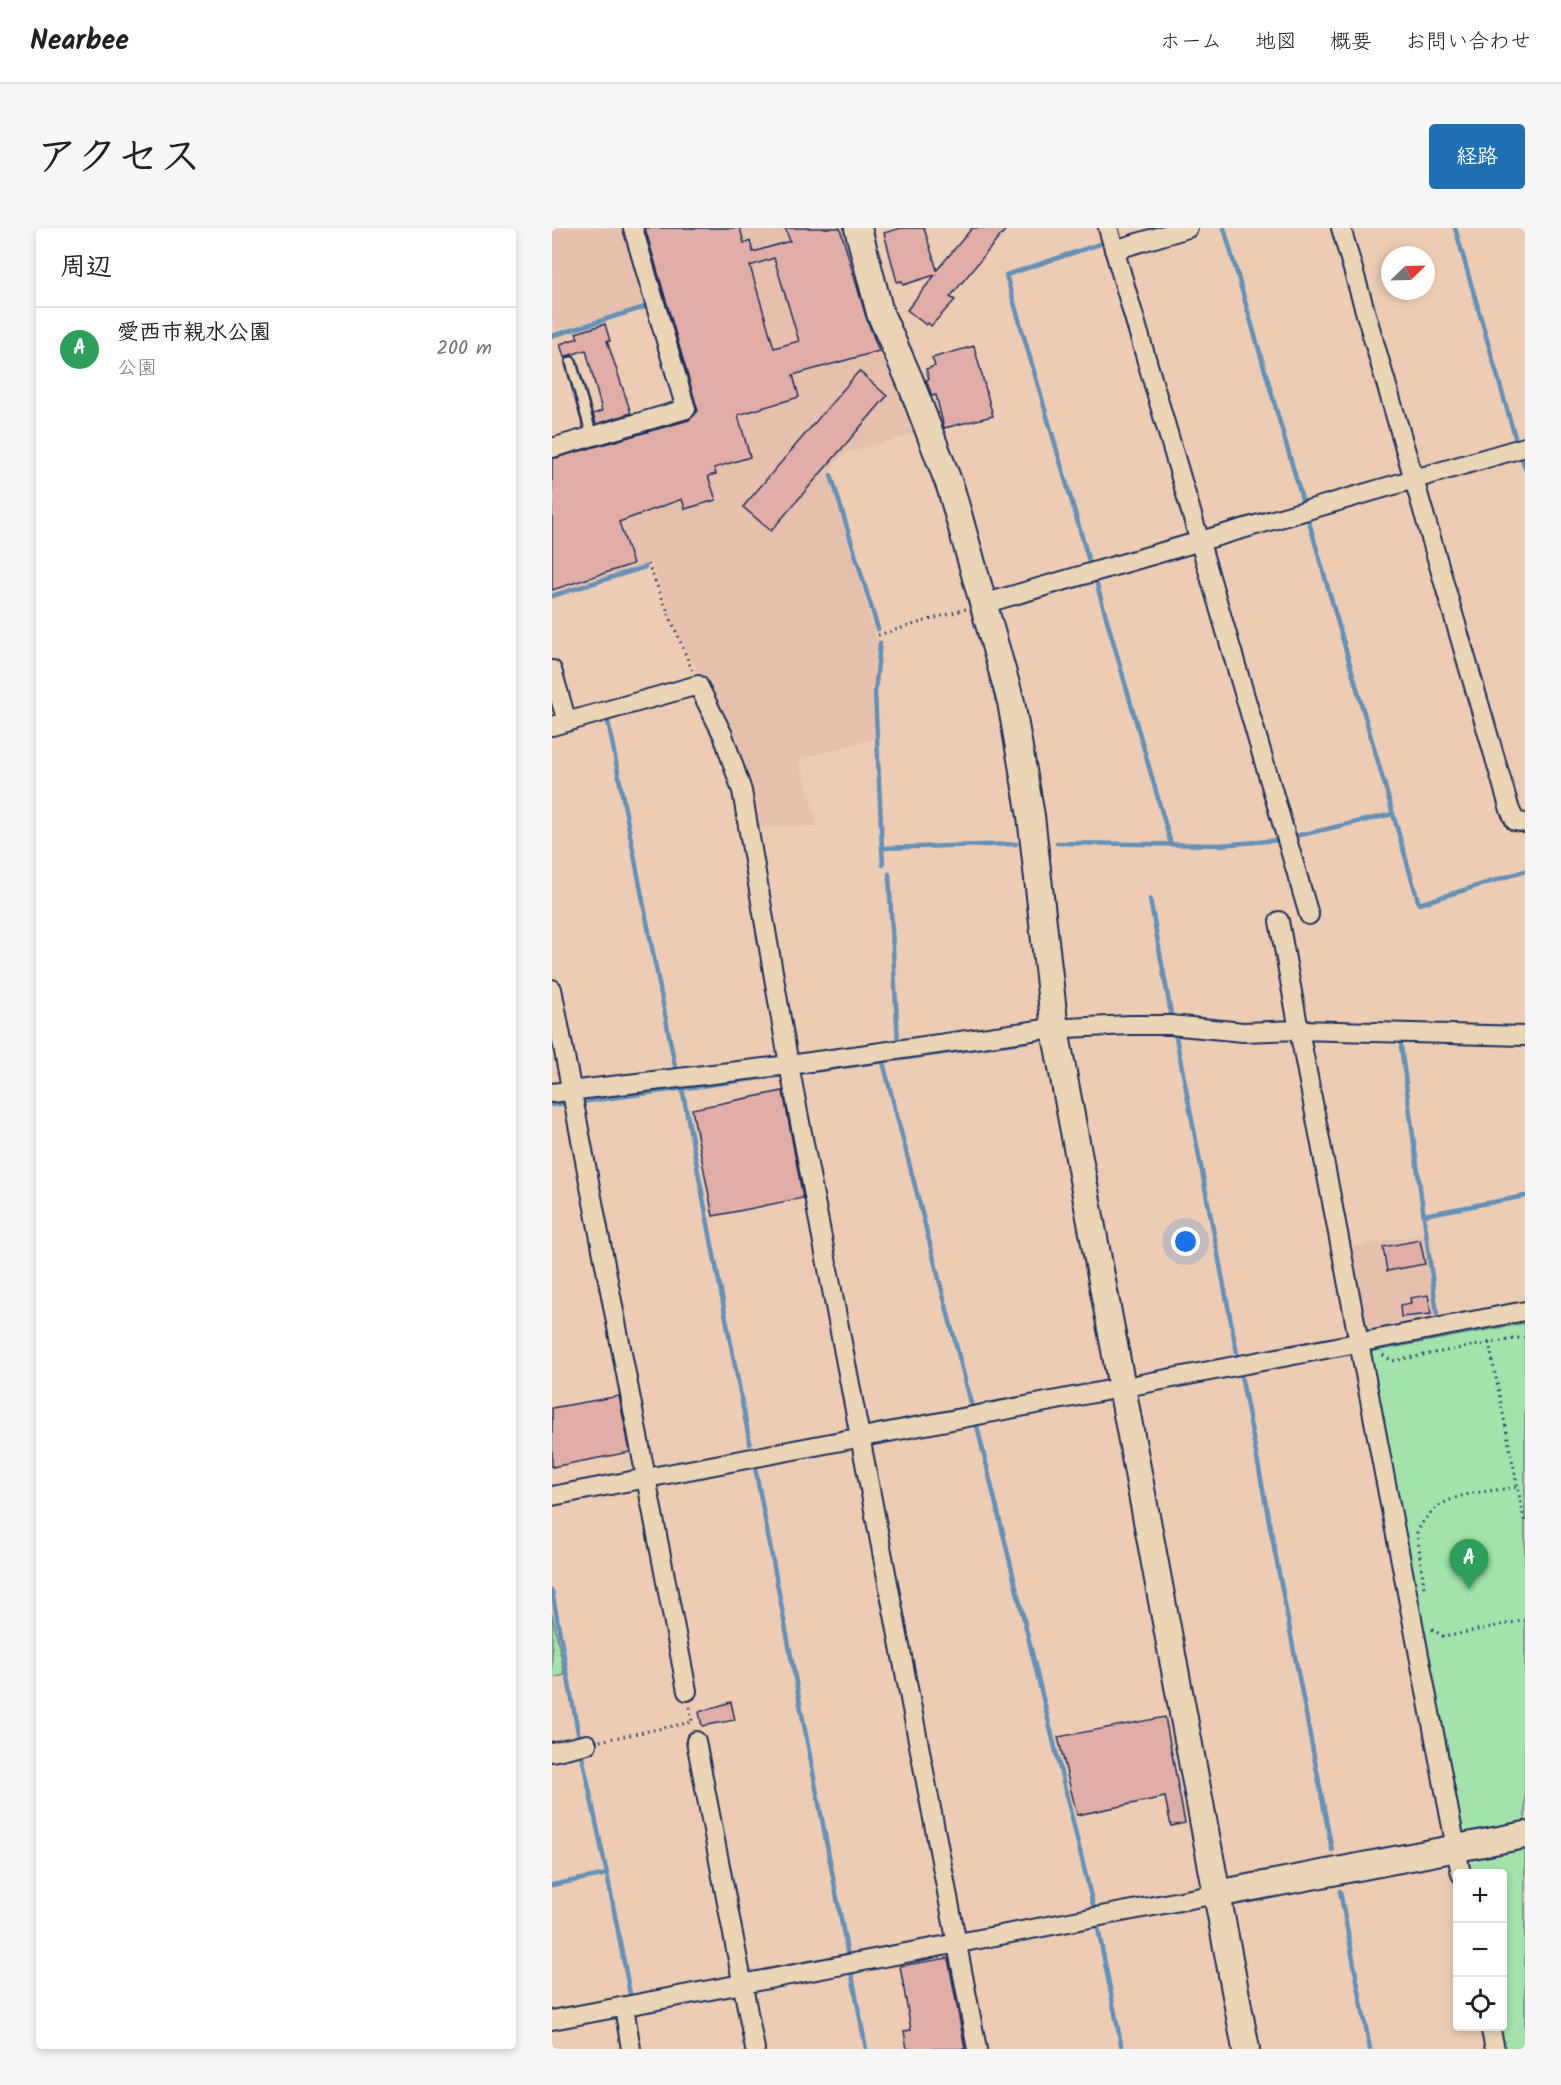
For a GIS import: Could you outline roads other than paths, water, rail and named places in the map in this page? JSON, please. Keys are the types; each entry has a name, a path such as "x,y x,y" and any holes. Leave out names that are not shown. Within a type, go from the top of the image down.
{"street":[{"path":"552,448 686,409 633,228"},
{"path":"858,228 880,313 910,381 951,489 1011,702 1031,816 1054,1030 1246,2049"},
{"path":"1108,228 1309,915"},
{"path":"1114,250 1188,228"},
{"path":"1341,228 1412,480 1510,810 1515,821 1525,823"},
{"path":"983,604 1525,447"},
{"path":"552,670 560,724 698,684 723,735 742,791 789,1065 977,2049"},
{"path":"1279,921 1460,1869"},
{"path":"552,990 687,1691"},
{"path":"552,1093 789,1065 1046,1029 1170,1025 1243,1032 1299,1030 1525,1036"},
{"path":"552,1496 1120,1386 1525,1311"},
{"path":"696,1741 755,2049"},
{"path":"552,1752 583,1745"},
{"path":"552,2020 1525,1835"},
{"path":"629,2006 631,2049"},
{"path":"1491,2031 1495,2049"}],"lane":[{"path":"571,362 592,436"}],"waterway":[{"path":"1224,228 1304,506"},
{"path":"1455,228 1517,444"},
{"path":"1091,568 1006,275 1106,242"},
{"path":"552,336 648,306"},
{"path":"1520,452 1525,468"},
{"path":"831,475 878,629"},
{"path":"1307,515 1393,814"},
{"path":"552,596 645,567"},
{"path":"1095,578 1171,844"},
{"path":"880,643 875,692 882,848"},
{"path":"607,716 676,1071"},
{"path":"1291,837 1393,814 1419,904 1525,871"},
{"path":"1057,843 1221,845 1280,840"},
{"path":"883,865 882,848 1016,844"},
{"path":"889,874 898,1043"},
{"path":"1150,899 1172,1019"},
{"path":"1175,1032 1237,1353"},
{"path":"1400,1039 1437,1314"},
{"path":"799,1073 1028,1041"},
{"path":"883,1062 971,1403"},
{"path":"581,1102 784,1075"},
{"path":"682,1088 750,1444"},
{"path":"552,1105 566,1103"},
{"path":"1424,1215 1525,1196"},
{"path":"1241,1375 1332,1850"},
{"path":"977,1426 1094,1909"},
{"path":"755,1467 848,1956"},
{"path":"552,1591 580,1743"},
{"path":"581,1751 607,1874"},
{"path":"552,1885 607,1874 631,1999"},
{"path":"1340,1891 1370,2049"},
{"path":"1097,1923 1122,2049"},
{"path":"851,1970 866,2049"}],"place":[{"name":"愛西市親水公園","path":"1469,1589"}]}
